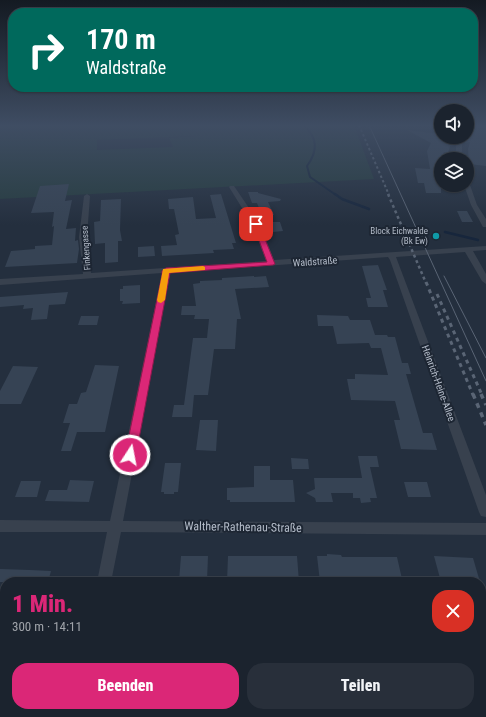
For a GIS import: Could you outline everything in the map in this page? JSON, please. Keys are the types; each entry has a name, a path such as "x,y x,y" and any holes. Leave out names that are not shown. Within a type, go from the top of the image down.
{"street":[{"path":"232,187 246,205 256,224 271,264"},
{"path":"470,192 474,204 486,225"},
{"name":"Finkengasse","path":"87,196 83,238 87,276"},
{"name":"Waldstraße","path":"0,282 486,248"},
{"path":"468,250 486,281"},
{"name":"Heinrich-Heine-Allee","path":"390,255 486,512"},
{"path":"105,577 166,271"},
{"name":"Walther-Rathenau-Straße","path":"0,526 486,529"}],"green space":[{"path":"0,158 366,158 374,179 0,199"}],"building":[{"path":"428,158 434,158 434,192 441,193 426,193 424,183 418,183 415,168 430,169"},
{"path":"474,158 486,158 486,166 474,165"},
{"path":"69,184 65,201 72,200 66,229 76,228 75,241 78,240 79,249 77,263 5,267 11,251 35,249 35,246 52,245 54,212 31,213 40,186"},
{"path":"248,192 258,192 281,199 280,201 268,202 274,215 262,216 257,203 252,203"},
{"path":"221,194 236,243 232,243 234,249 213,250 214,253 162,256 161,246 177,245 175,235 179,234 174,209 169,209 168,199 193,197 196,219 216,218 210,195"},
{"path":"121,199 120,230 122,241 118,241 118,262 105,263 105,243 95,244 94,222 100,221 101,200"},
{"path":"457,211 467,211 473,222 462,222"},
{"path":"270,222 280,222 283,231 273,232"},
{"path":"154,246 155,256 138,257 138,247"},
{"path":"378,265 387,290 383,290 388,307 368,307 366,298 371,298 362,266"},
{"path":"266,276 269,287 235,289 241,319 237,319 235,349 214,349 208,395 194,395 192,417 172,417 174,405 184,405 193,338 207,338 209,319 194,319 195,315 181,315 182,306 196,306 193,284 200,283 200,281 222,280 222,278"},
{"path":"140,285 140,303 122,304 123,301 120,301 120,289 123,289 123,286"},
{"path":"68,292 65,304 49,305 47,319 31,320 33,308 23,309 24,305 0,307 0,297"},
{"path":"317,315 348,316 350,320 370,320 375,335 395,337 402,363 408,363 411,374 406,374 423,433 432,433 437,450 401,449 394,420 400,420 395,401 351,400 347,379 355,379 355,374 388,375 381,348 371,348 369,343 337,344 333,326 318,326"},
{"path":"81,316 99,316 97,325 78,325"},
{"path":"95,365 119,366 105,432 77,432 71,451 61,451 70,423 63,423 69,404 77,404 81,393 86,392"},
{"path":"13,366 38,367 21,404 0,404 0,391"},
{"path":"200,420 218,420 216,451 196,450"},
{"path":"358,456 377,456 379,467 370,467 377,498 370,498 371,502 361,503 360,498 353,498 353,493 331,493 333,502 316,502 315,498 306,493 315,489 314,478 362,478"},
{"path":"291,458 308,459 309,469 292,469"},
{"path":"165,463 181,463 178,492 174,492 174,494 164,494 164,492 161,492"},
{"path":"254,466 270,466 270,480 293,480 295,502 230,502 230,500 227,500 227,488 254,487"},
{"path":"70,480 94,481 89,502 45,501 49,490 67,490"},
{"path":"21,481 41,481 37,497 15,497"},
{"path":"404,482 427,482 431,497 408,497"},
{"path":"327,554 341,555 342,557 397,557 402,577 319,577 317,556 327,556"},
{"path":"181,556 208,556 207,577 179,577"},
{"path":"228,556 297,556 299,577 227,577"},
{"path":"434,556 473,558 479,577 440,577"},
{"path":"0,569 51,571 49,577 0,577"}],"waterway":[{"path":"312,158 307,166 310,177 336,195"},
{"path":"335,194 342,199 369,209"},
{"path":"445,232 478,240"}],"tram line":[{"path":"384,158 486,381"},
{"path":"444,276 486,358"}],"railway":[{"path":"373,158 389,195"},
{"path":"388,194 426,283"},
{"path":"426,282 473,395"},
{"path":"437,294 482,395"},
{"path":"473,394 486,425"},
{"path":"481,394 486,405"}],"slow traffic":[{"path":"161,300 166,271 203,268"}],"place":[{"name":"Block Eichwalde (Bk Ew)","path":"436,236"}],"route":[{"path":"130,455 166,271 271,264 256,224"}]}
